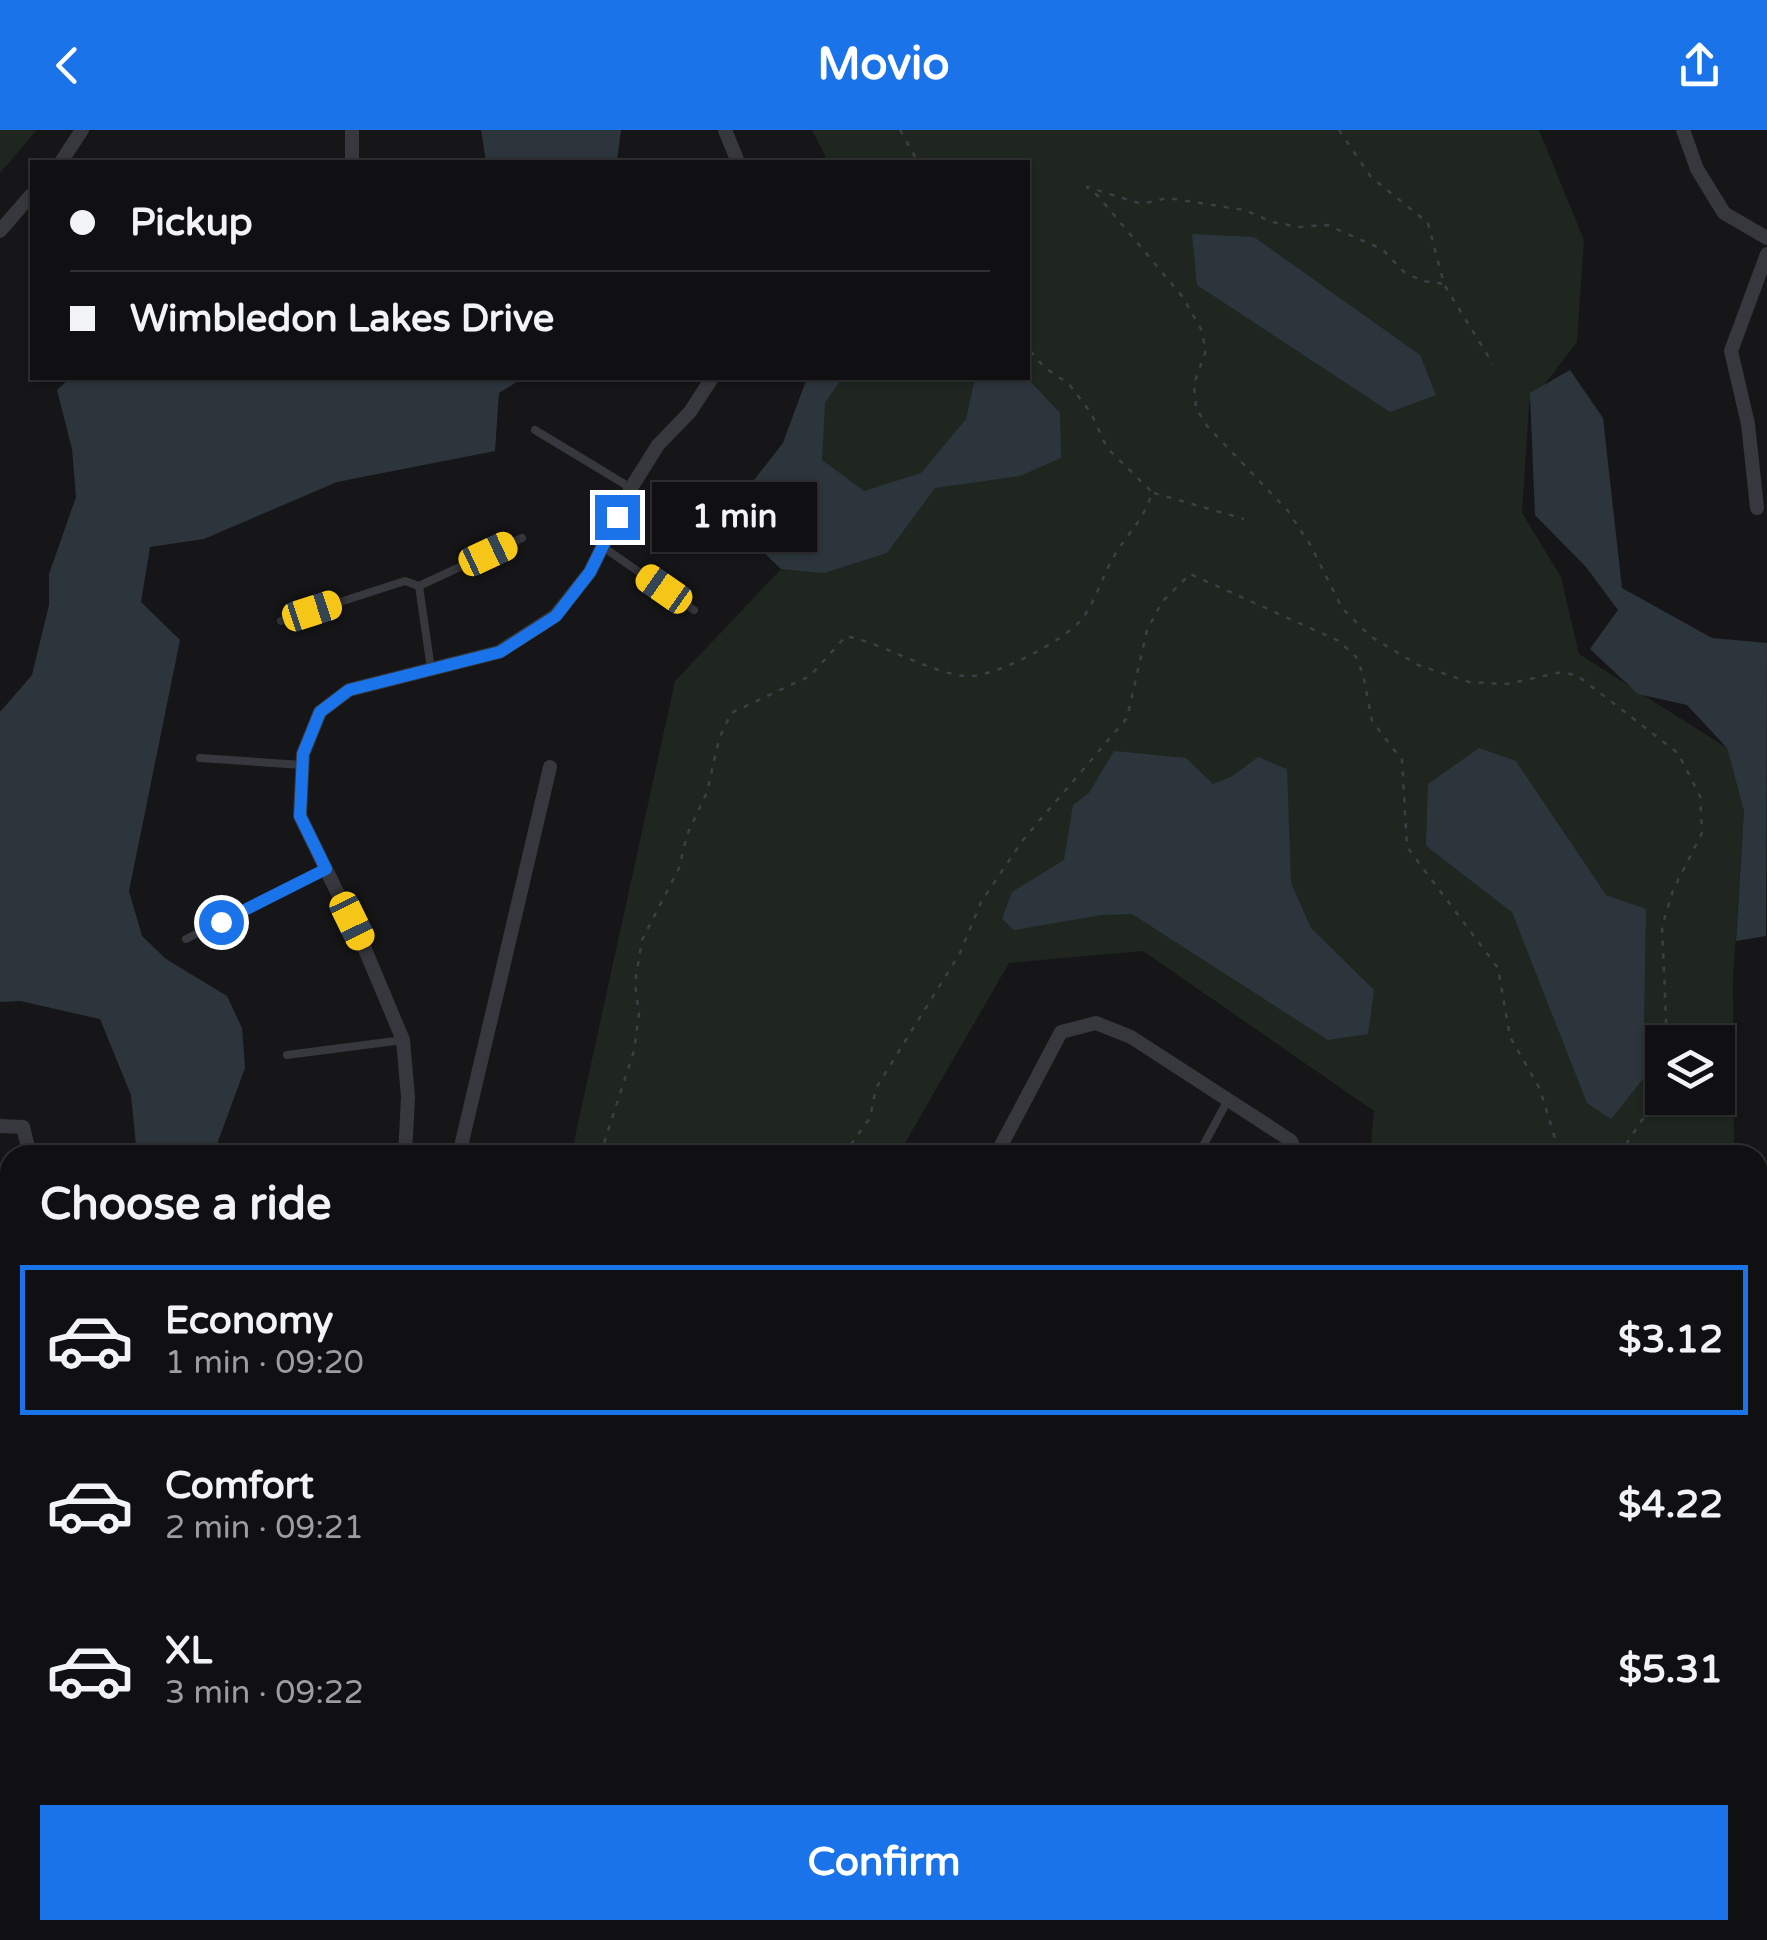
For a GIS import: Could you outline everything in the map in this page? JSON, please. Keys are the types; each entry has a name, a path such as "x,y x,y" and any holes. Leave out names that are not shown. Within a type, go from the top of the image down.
{"street":[{"path":"61,160 82,130"},
{"path":"352,130 352,160"},
{"path":"725,130 737,160"},
{"path":"1683,130 1697,168 1724,213 1767,238"},
{"path":"0,231 30,196"},
{"path":"1757,508 1748,424 1732,351 1767,254"},
{"path":"406,1145 408,1097 403,1040 364,947 300,816 303,754 320,712 349,690 500,652 556,616 590,572 631,488 658,446 690,412 711,380"},
{"path":"462,1145 550,767"},
{"path":"1001,1145 1062,1032 1096,1023 1131,1037 1291,1145"},
{"path":"0,1126 23,1127 28,1145"}],"lane":[{"path":"536,430 631,488"},
{"path":"281,621 405,580 419,586 522,538"},
{"path":"602,546 694,610"},
{"path":"419,586 431,669"},
{"path":"200,758 302,766"},
{"path":"186,939 326,869"},
{"path":"287,1054 403,1040"},
{"path":"1203,1145 1228,1100"}],"path":[{"path":"900,130 917,160"},
{"path":"1339,130 1371,176 1428,223 1444,284 1493,364"},
{"path":"1444,284 1422,281 1404,272 1382,249 1327,225 1299,227 1272,222 1245,210 1167,198 1142,204 1086,187 1098,196 1182,296 1201,329 1206,350 1194,384 1196,408 1207,426 1288,511 1311,546 1342,608 1370,636 1418,666 1469,682 1507,684 1562,672 1578,676 1678,753 1700,796 1702,833 1672,890 1662,927 1665,1025"},
{"path":"1030,350 1044,367 1069,384 1092,413 1107,448 1152,492 1244,519"},
{"path":"603,1145 634,1050 640,1014 635,983 642,940 678,868 731,713 810,676 846,636 968,677 1020,661 1078,624 1112,560 1146,514 1152,492"},
{"path":"850,1145 870,1118 876,1088 960,953 982,902 1024,840 1128,718 1146,630 1162,602 1190,574 1339,641 1356,657 1364,674 1372,720 1402,760 1406,847 1498,968 1510,1036 1540,1089 1557,1145"},
{"path":"1626,1145 1646,1115"}],"shaded area":[{"path":"0,130 37,130 0,173"},
{"path":"481,130 621,130 617,160 486,160"},
{"path":"812,130 1539,130 1584,240 1577,342 1529,405 1522,513 1561,577 1579,654 1727,748 1744,811 1733,1025 1645,1025 1645,1115 1734,1115 1734,1145 1371,1145 1374,1111 1143,951 1009,963 904,1145 573,1145 675,681 781,569 726,516 783,443 806,380 1030,380 1030,160 827,160"},
{"path":"1192,234 1254,237 1420,355 1436,395 1390,412 1197,285"},
{"path":"1570,370 1603,418 1622,588 1712,638 1767,643 1766,936 1736,941 1744,811 1727,748 1687,705 1638,694 1590,649 1618,610 1586,567 1535,515 1530,393"},
{"path":"68,380 520,380 499,393 495,451 337,482 204,539 150,547 141,602 180,640 129,891 142,936 166,959 227,996 242,1028 245,1068 217,1145 136,1145 131,1095 100,1019 20,1001 0,1002 0,712 32,675 49,605 49,574 76,497 72,449 57,390"},
{"path":"806,380 841,380 825,403 822,460 864,491 921,473 966,419 975,380 1029,380 1060,413 1061,458 1020,476 935,488 887,553 824,573 781,569 726,516 783,443"},
{"path":"1479,748 1516,761 1606,895 1646,909 1643,1079 1611,1119 1587,1103 1512,912 1426,846 1428,784"},
{"path":"1114,751 1186,758 1213,784 1231,777 1258,757 1287,769 1291,883 1311,928 1374,990 1368,1034 1328,1040 1132,914 1101,915 1014,930 1002,919 1012,892 1064,860 1073,805 1089,793"}],"route":[{"path":"221,922 326,869 300,816 303,754 320,712 349,690 500,652 556,616 590,572 617,517"}]}
